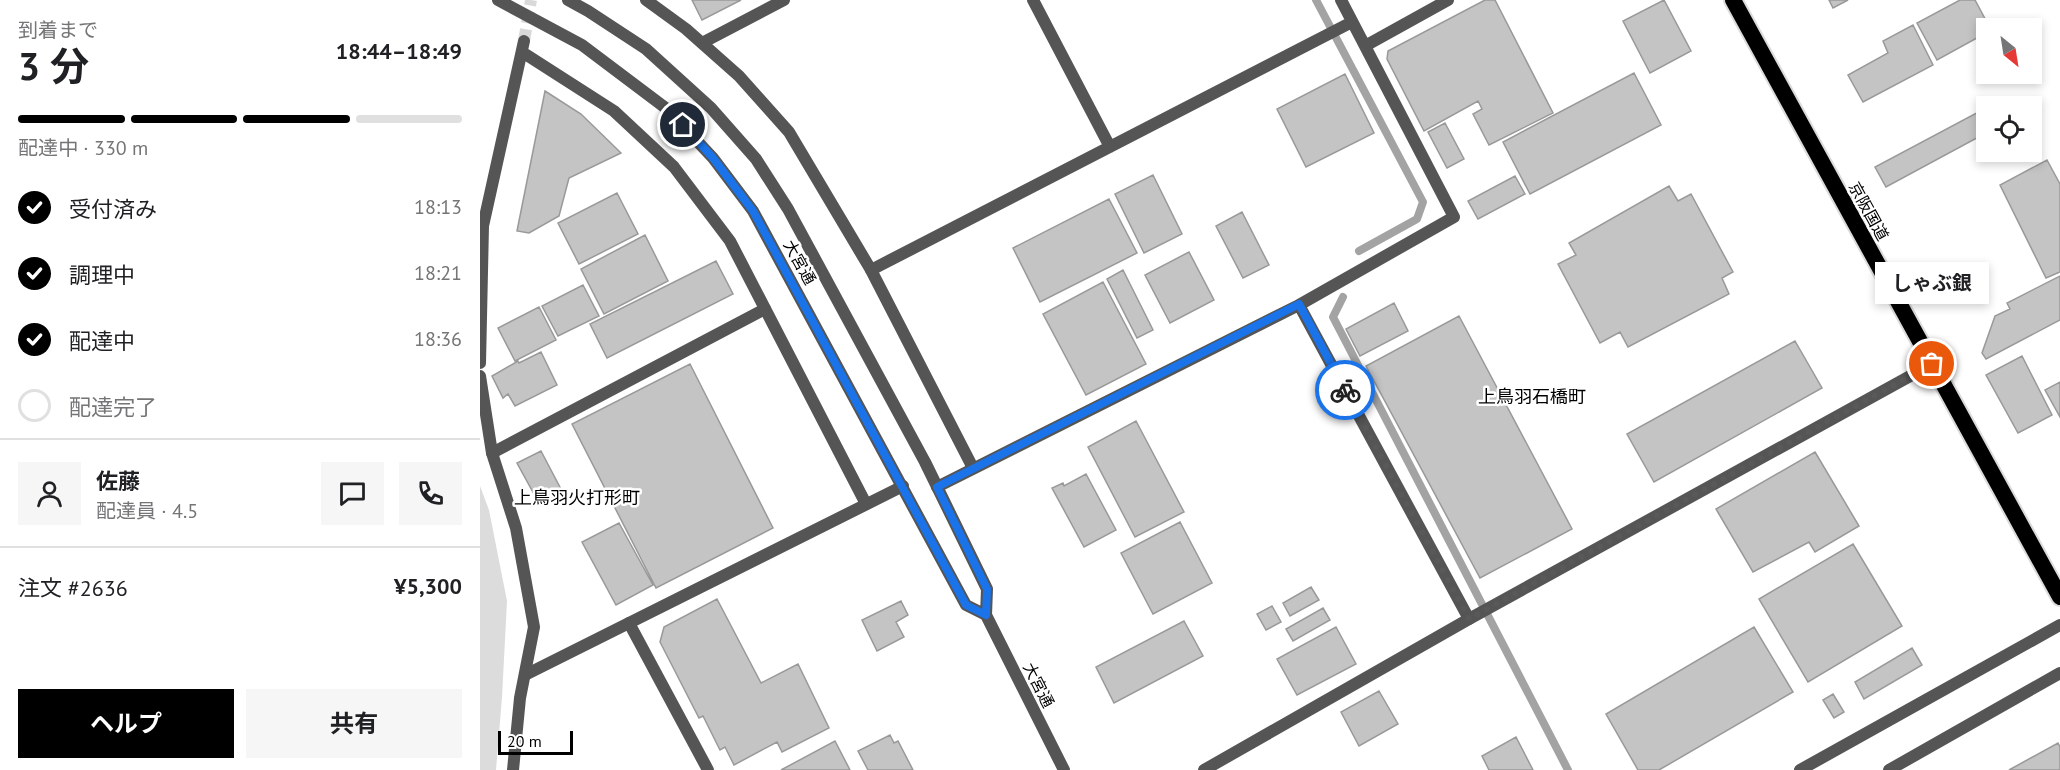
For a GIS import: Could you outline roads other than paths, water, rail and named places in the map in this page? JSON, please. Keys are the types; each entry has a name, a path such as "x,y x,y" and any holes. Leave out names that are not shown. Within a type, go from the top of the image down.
{"highway":[{"name":"京阪国道","path":"1733,0 2060,597"}],"street":[{"name":"大宮通","path":"498,0 582,45 667,109 713,158 753,211 966,605 986,615"},
{"name":"大宮通","path":"568,0 588,10 646,49 711,108 756,159 788,209 937,487 987,589 986,615 1064,770"},
{"path":"646,0 686,29 739,76 789,132 871,270 973,468"},
{"path":"702,43 784,0"},
{"path":"1033,0 1110,147"},
{"path":"937,487 1299,304 1454,217 1341,0"},
{"path":"1365,46 1448,0"},
{"path":"871,270 1352,22"},
{"path":"480,363 483,226 523,46 614,111 674,168 730,241 866,504"},
{"path":"1299,304 1469,619"},
{"path":"492,453 765,309"},
{"path":"1204,770 1469,619 1932,364"},
{"path":"480,376 492,453 516,528 534,627 520,698 513,770"},
{"path":"525,675 903,486"},
{"path":"629,623 708,770"},
{"path":"1800,770 2060,626"},
{"path":"1889,770 2060,673"}],"waterway":[{"path":"1316,0 1423,202 1417,219 1359,251"},
{"path":"1343,297 1333,317 1568,770"}],"tunnel":[{"path":"524,41 531,0"}],"place":[{"name":"しゃぶ銀","path":"1932,364"}],"district":[{"name":"上鳥羽石橋町","path":"1532,396"},
{"name":"上鳥羽火打形町","path":"577,497"}]}
